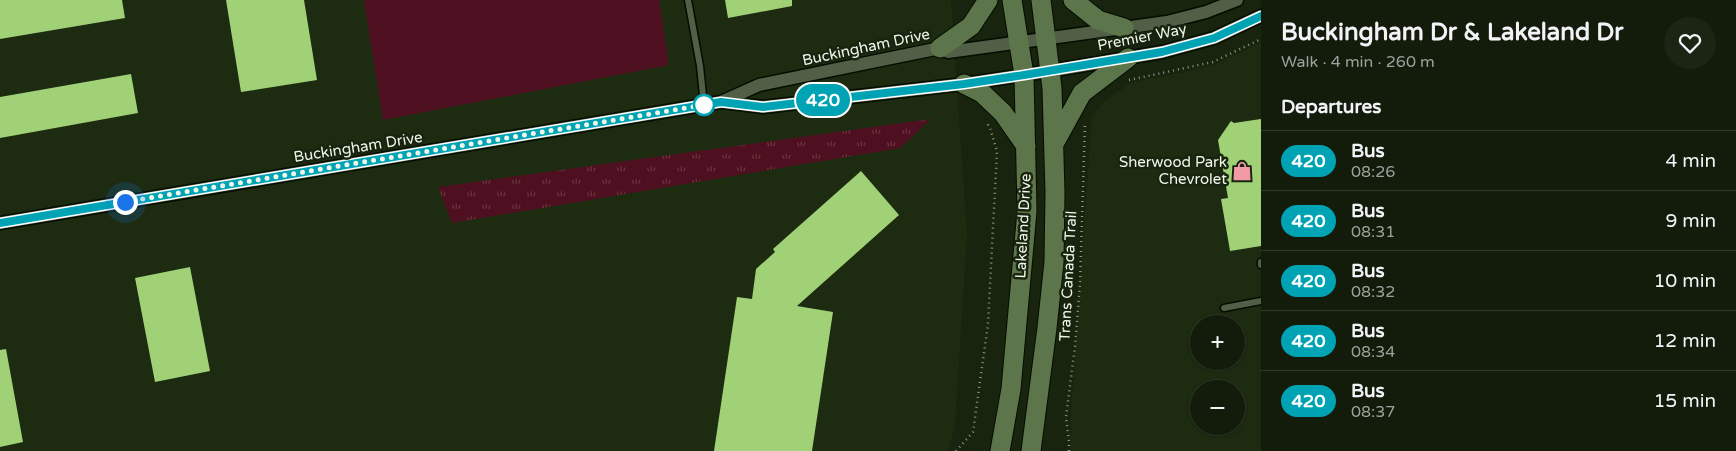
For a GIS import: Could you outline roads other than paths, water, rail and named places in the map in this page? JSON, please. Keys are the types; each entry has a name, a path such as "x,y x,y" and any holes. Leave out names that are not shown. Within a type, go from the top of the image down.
{"main road":[{"path":"940,48 971,26 988,0"},
{"name":"Lakeland Drive","path":"1000,451 1012,390 1026,221 1024,75 1012,0"},
{"name":"Lakeland Drive","path":"1031,451 1054,262 1054,146 1050,71 1041,0"},
{"path":"1073,0 1098,20 1124,28"},
{"path":"1054,146 1082,93 1128,58"},
{"path":"964,84 982,93 1003,113 1026,146"}],"street":[{"name":"Premier Way","path":"1020,41 1168,22 1206,12 1237,0"},
{"name":"Premier Way","path":"1024,75 1162,52 1214,38 1261,16"},
{"name":"Buckingham Drive","path":"0,223 721,102 759,85 940,48 948,52 1020,41"},
{"name":"Buckingham Drive","path":"721,102 763,107 964,84 1024,75"}],"lane":[{"path":"688,0 700,66 704,105"},
{"path":"1224,308 1261,301"}],"place":[{"name":"Sherwood Park Chevrolet","path":"1242,171"}]}
